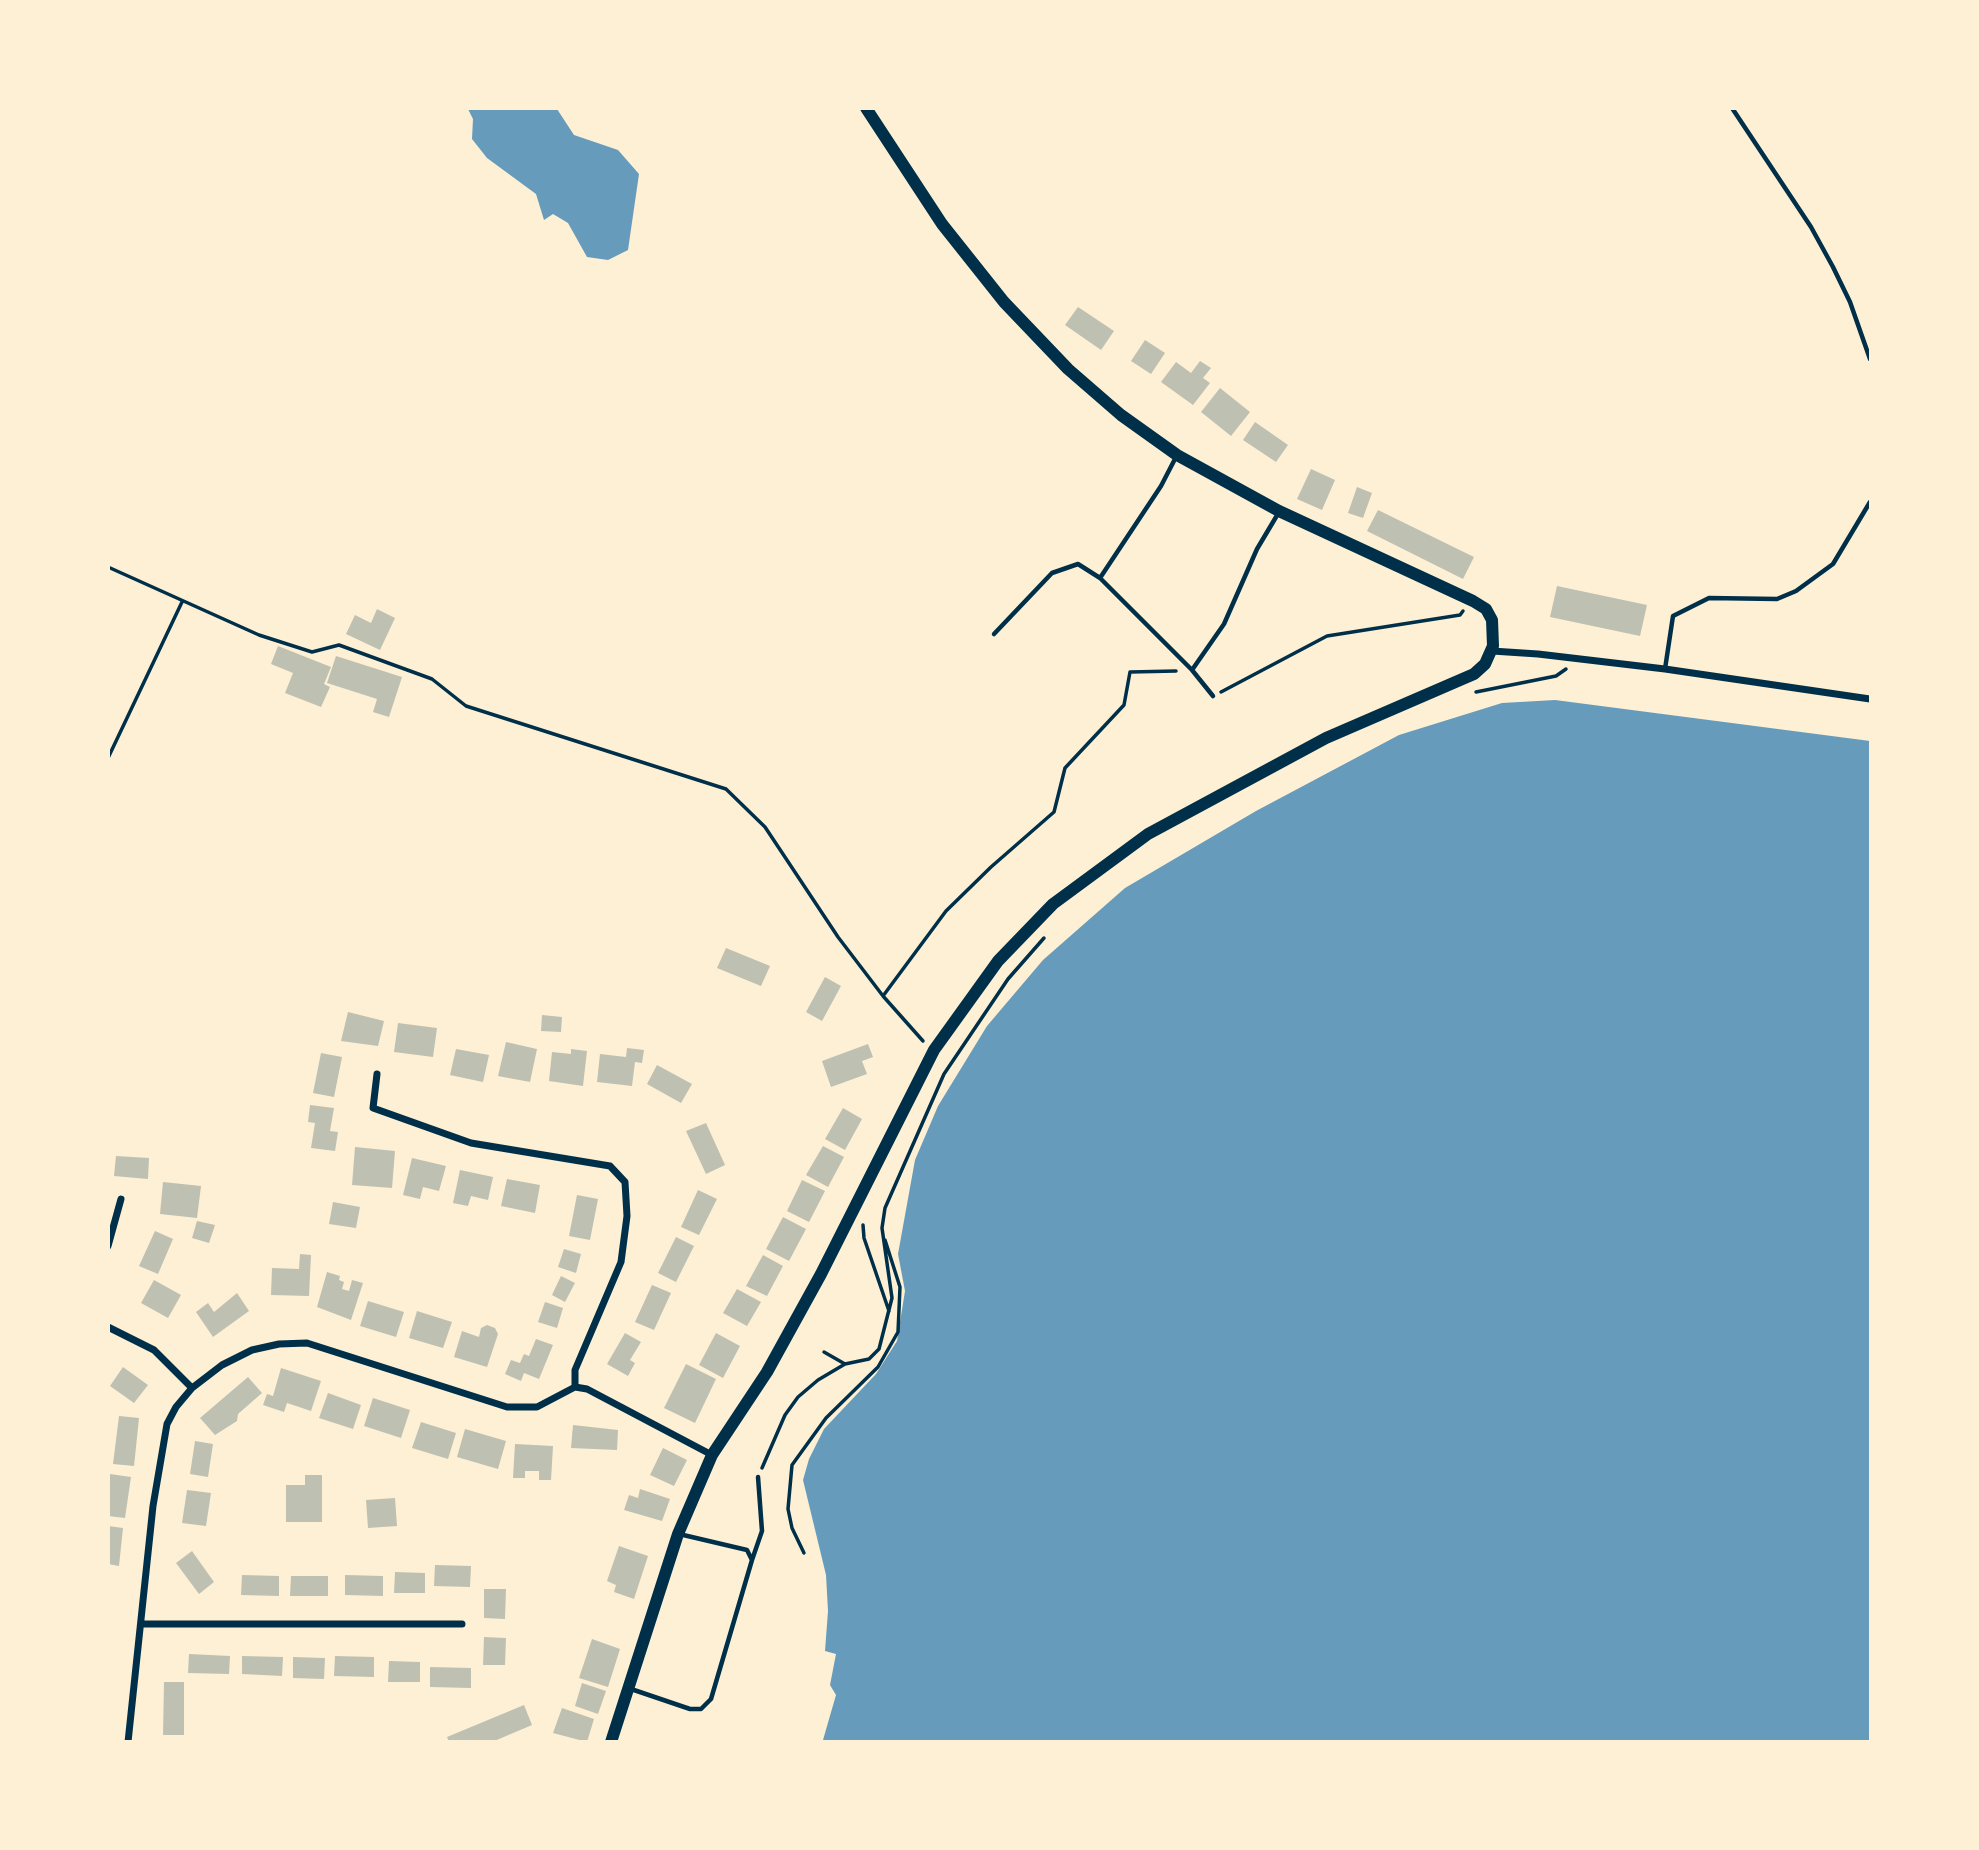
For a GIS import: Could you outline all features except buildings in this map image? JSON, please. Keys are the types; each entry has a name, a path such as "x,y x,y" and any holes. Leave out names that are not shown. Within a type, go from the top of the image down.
{"main road":[{"path":"611,1741 678,1534 712,1455 767,1372 821,1274 934,1050 999,961 1053,904 1148,834 1326,738 1474,674 1492,652 1495,632 1486,609 1279,511 1177,455 1121,415 1068,369 1004,302 942,225 866,108"}],"street":[{"path":"1492,652 1538,654 1665,669 1871,699"},
{"path":"377,1074 373,1108 471,1143 610,1166 625,1181 627,1216 621,1262 575,1370 575,1387"},
{"path":"108,1246 121,1199"},
{"path":"108,1327 154,1350 192,1388"},
{"path":"128,1741 153,1506 167,1424 176,1407 192,1388 222,1364 251,1350 279,1344 307,1343 507,1407 537,1407 575,1387 587,1389 712,1455"},
{"path":"141,1624 462,1624"}],"lane":[{"path":"1732,108 1782,182 1833,267 1850,302 1871,359"},
{"path":"1100,578 1161,486 1177,455"},
{"path":"1665,669 1673,616 1709,598 1777,599 1796,591 1833,564 1871,502"},
{"path":"1192,670 1224,624 1257,549 1279,511"},
{"path":"994,634 1052,573 1079,564 1100,578 1192,670 1213,696"},
{"path":"629,1688 690,1709 701,1709 711,1699 762,1531 758,1477"},
{"path":"678,1534 747,1550 752,1560"}],"path":[{"path":"108,566 258,635 312,652 339,645 432,679 466,706 726,789 765,827 838,937 883,996 923,1040"},
{"path":"108,758 183,601"},
{"path":"1213,696 1327,636 1460,615 1473,601"},
{"path":"1470,694 1556,676 1579,660"},
{"path":"883,996 946,911 1054,812 1065,768 1124,705 1130,672 1192,670"},
{"path":"758,1477 785,1415 798,1397 818,1380 845,1364 869,1359 880,1349 892,1298 882,1228 885,1208 944,1074 1008,979 1051,930"},
{"path":"863,1223 864,1238 890,1313"},
{"path":"804,1553 792,1528 788,1510 792,1465 826,1418 878,1367 888,1354 898,1332 900,1287 882,1228"},
{"path":"880,1349 888,1354"},
{"path":"824,1352 845,1364"},
{"path":"869,1359 878,1367"}],"water":[{"path":"468,109 557,109 574,135 618,150 639,174 628,250 608,260 587,257 568,223 553,214 544,220 536,194 487,158 472,139 473,119"},
{"path":"1555,700 1870,741 1870,1741 823,1740 836,1695 830,1685 836,1654 825,1651 828,1611 826,1575 803,1480 809,1459 824,1429 876,1374 897,1341 905,1291 898,1254 915,1160 938,1106 987,1026 1043,960 1125,888 1256,811 1399,735 1502,703"}]}
